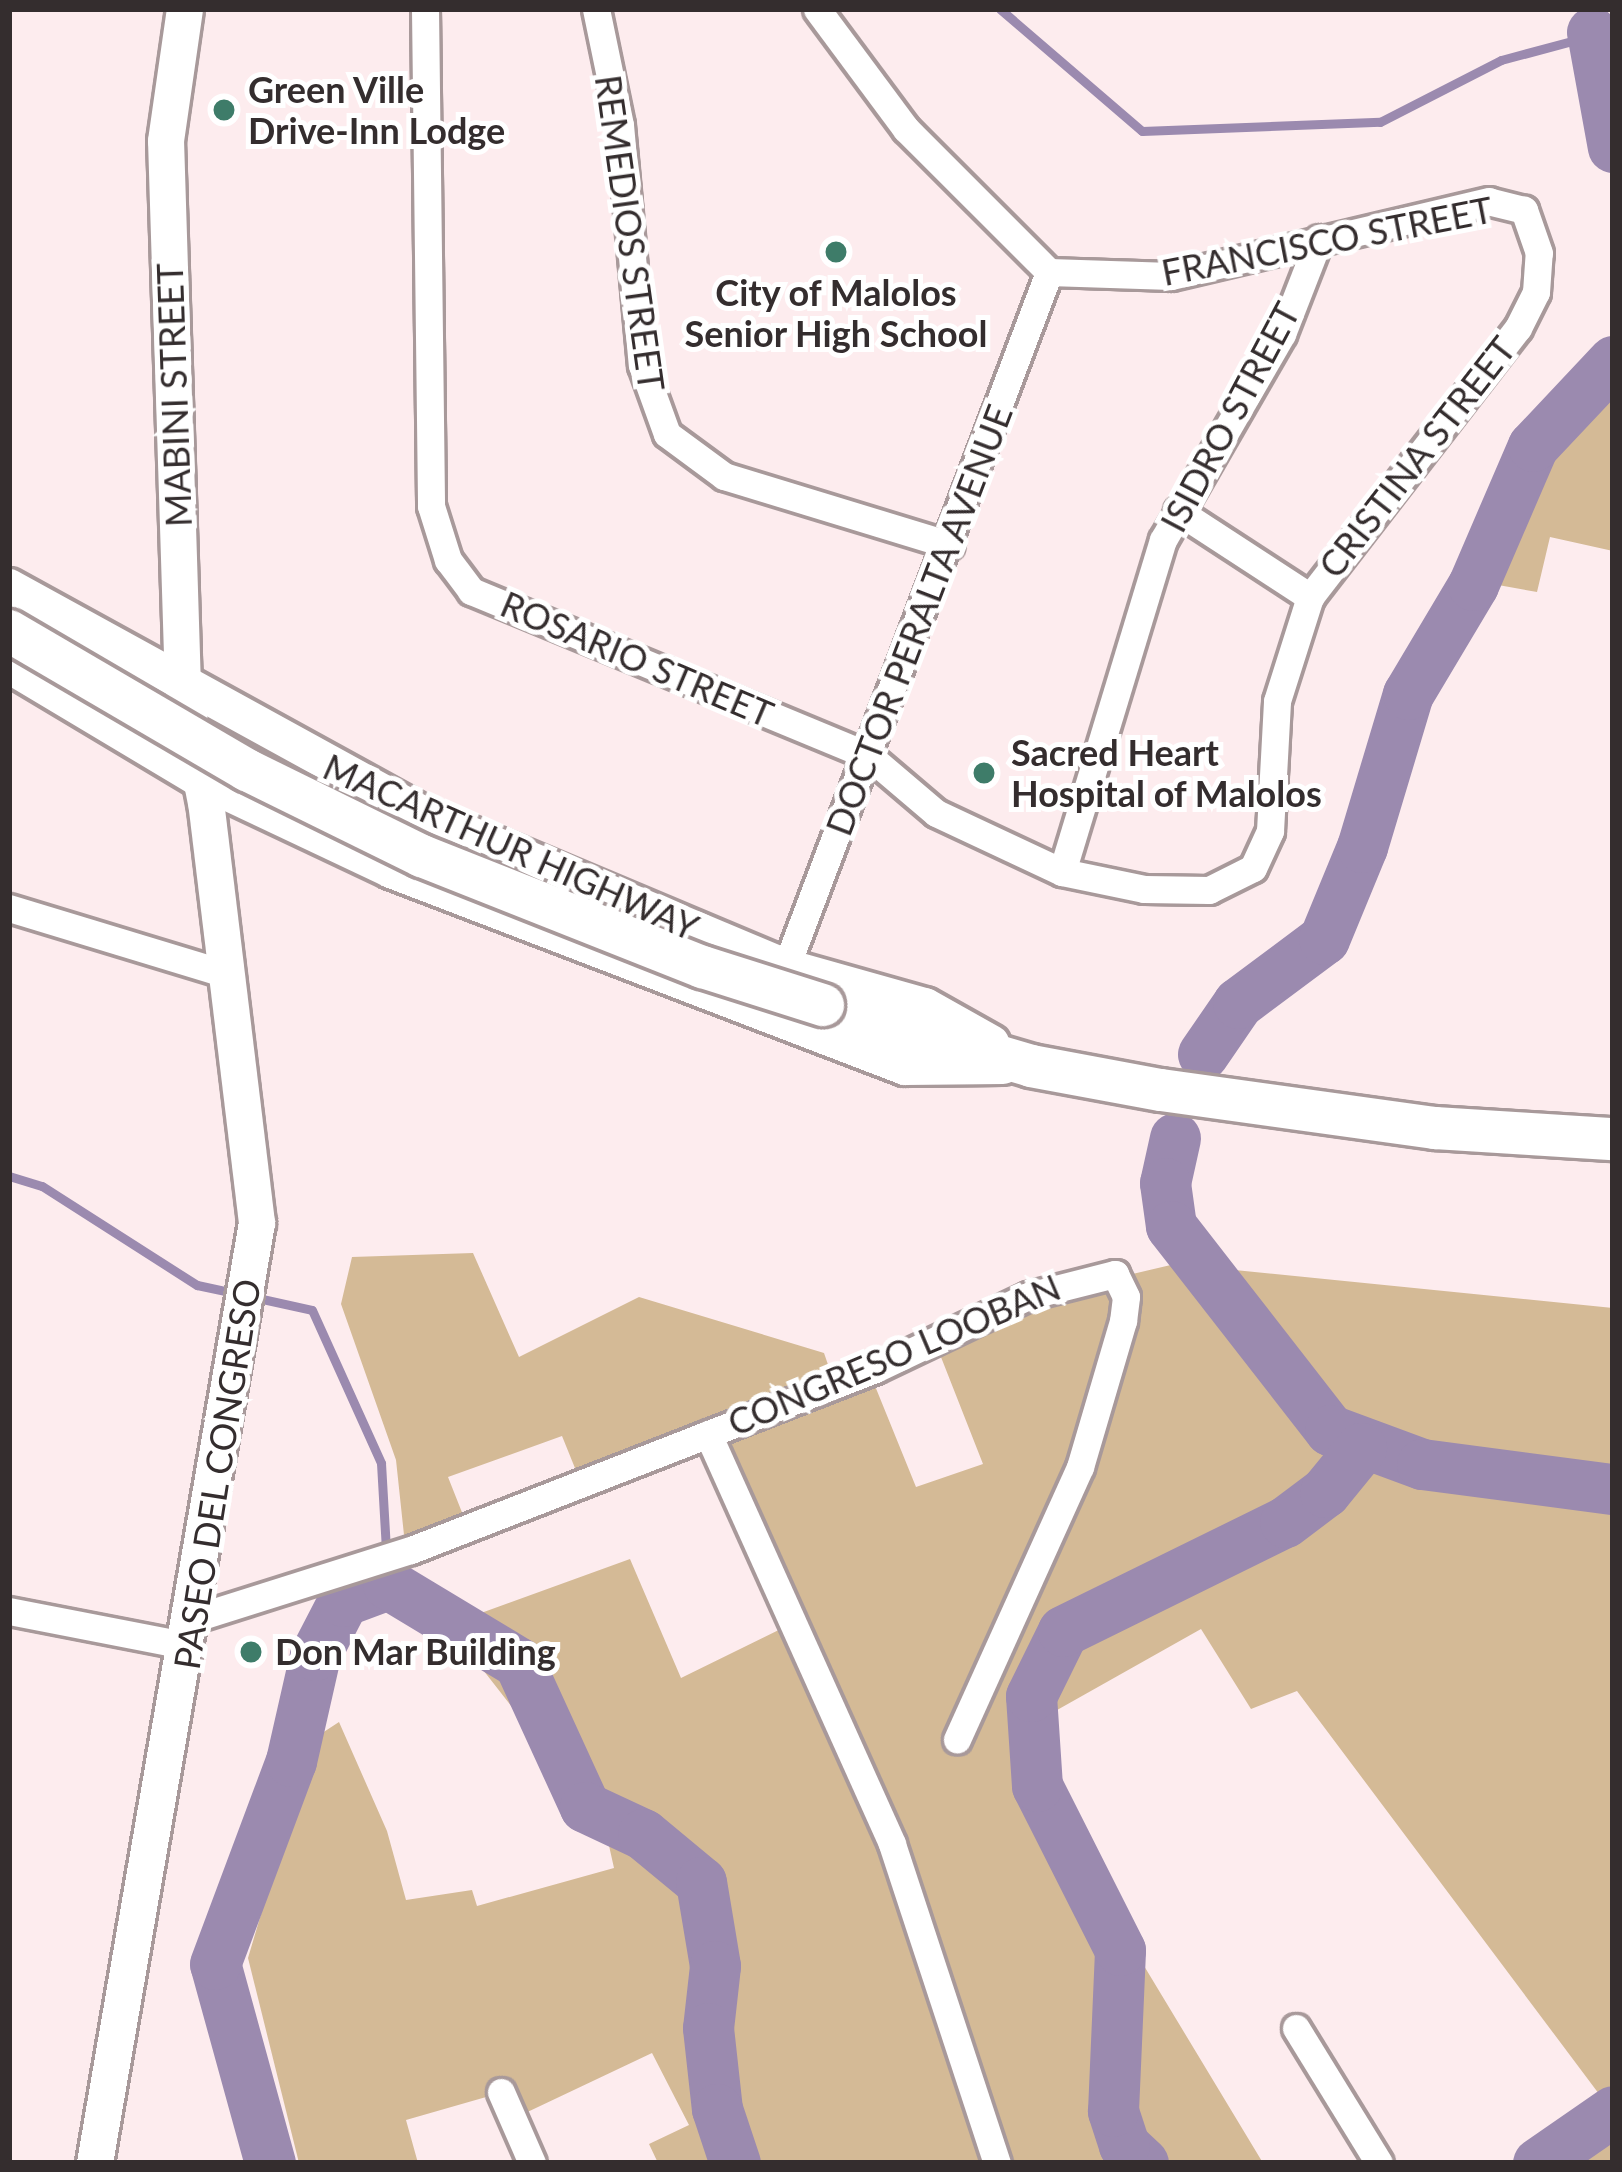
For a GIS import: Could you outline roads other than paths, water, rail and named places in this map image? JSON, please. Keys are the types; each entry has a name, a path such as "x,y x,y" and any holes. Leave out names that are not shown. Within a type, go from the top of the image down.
{"highway":[{"name":"MACARTHUR HIGHWAY","path":"9,631 247,770 422,856 703,968 1030,1066 1161,1090 1436,1127 1613,1139"}],"main road":[{"name":"MABINI STREET","path":"185,9 166,141 183,687 202,781"},
{"name":"MACARTHUR HIGHWAY","path":"9,587 183,687 426,816 786,968 925,1006 1030,1066"},
{"name":"MACARTHUR HIGHWAY","path":"9,665 202,781 412,879 905,1067 1030,1066"},
{"name":"PASEO DEL CONGRESO","path":"95,2163 192,1632 250,1277 254,1184 202,781"}],"street":[{"name":"ROSARIO STREET","path":"425,9 431,506 448,560 471,590 869,756 936,813 1062,872 1144,890 1209,890"},
{"name":"REMEDIOS STREET","path":"596,9 620,125 641,365 667,434 724,476 950,545"},
{"path":"817,9 906,129 1048,272"},
{"name":"FRANCISCO STREET","path":"1048,272 1171,276 1489,201 1524,210"},
{"name":"CRISTINA STREET","path":"1209,890 1253,868 1270,830 1276,701 1310,597 1518,328 1541,270 1524,210"},
{"name":"ISIDRO STREET","path":"1062,872 1178,511 1282,334 1319,239"},
{"name":"DOCTOR PERALTA AVENUE","path":"786,968 950,545 1048,272"},
{"path":"1178,511 1310,597"},
{"path":"9,908 226,974"},
{"name":"CONGRESO LOOBAN","path":"192,1632 875,1369 1028,1297 1115,1274 1126,1297 1123,1322 1080,1467 957,1738"},
{"path":"708,1434 892,1844 997,2163"},
{"path":"9,1612 192,1632"},
{"path":"1296,2028 1378,2163"},
{"path":"501,2092 532,2163"}],"waterway":[{"path":"1000,9 1142,131 1380,122 1501,60 1613,30"},
{"path":"1592,32 1613,147"},
{"path":"1203,1054 1238,1003 1324,939 1362,847 1408,694 1473,585 1533,446 1613,361"},
{"path":"1175,1138 1165,1183 1171,1226 1330,1430 1422,1464 1613,1489"},
{"path":"9,1176 42,1186 197,1285 236,1293"},
{"path":"253,1297 312,1310 381,1463 388,1584"},
{"path":"1143,2163 1124,2145 1113,2111 1120,1950 1037,1786 1031,1696 1063,1631 1285,1522 1325,1492 1361,1448"},
{"path":"270,2163 215,1964 291,1761 315,1655 343,1601 388,1584 519,1663 585,1807 643,1834 701,1882 715,1966 708,2028 717,2109 735,2163"},
{"path":"1538,2163 1613,2111"}],"place":[{"name":"Green Ville Drive-Inn Lodge","path":"224,110"},
{"name":"City of Malolos Senior High School","path":"836,252"},
{"name":"Sacred Heart Hospital of Malolos","path":"984,773"},
{"name":"Don Mar Building","path":"251,1652"}]}
